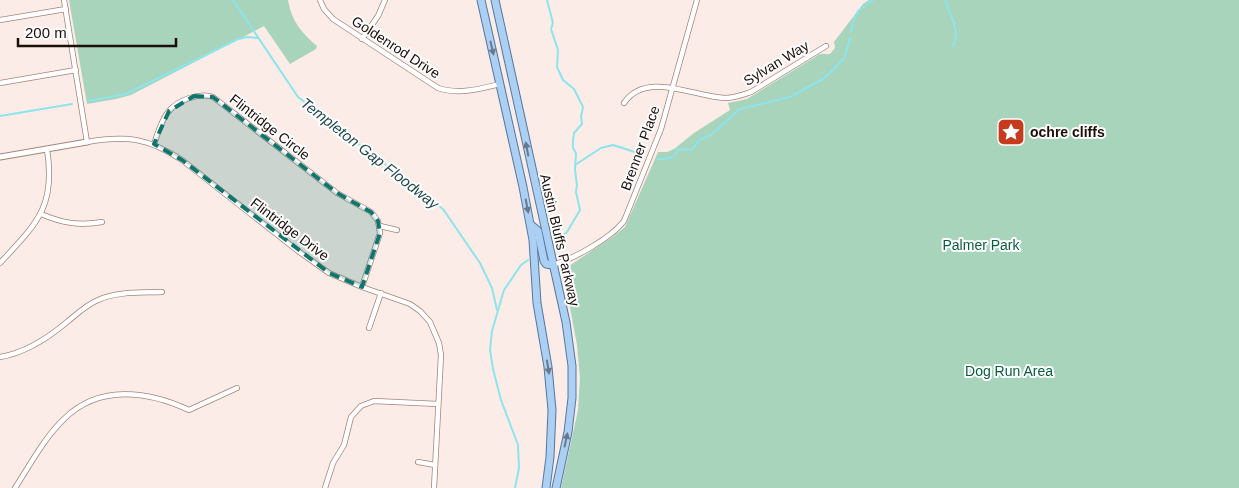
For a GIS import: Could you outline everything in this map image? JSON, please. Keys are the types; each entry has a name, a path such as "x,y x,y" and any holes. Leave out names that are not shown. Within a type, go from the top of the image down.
{"main road":[{"name":"Austin Bluffs Parkway","path":"481,0 531,224 537,303 548,367 552,410 550,458 546,488"},
{"name":"Austin Bluffs Parkway","path":"495,0 566,322 573,379 571,415 556,488"},
{"path":"531,224 538,231 544,261 546,264 552,265"}],"street":[{"path":"64,0 88,142"},
{"name":"Goldenrod Drive","path":"320,0 328,14 362,39 438,88 462,92 500,84"},
{"path":"362,39 378,16 385,0"},
{"name":"Brenner Place","path":"552,265 570,260 624,222 661,129 697,0"},
{"path":"0,20 66,9"},
{"name":"Sylvan Way","path":"624,103 629,95 649,87 659,86 720,97 739,96 751,92 826,46"},
{"path":"0,83 76,70"},
{"name":"Flintridge Circle","path":"154,144 163,121 171,109 194,96 206,94 213,97 337,193 371,212 376,217 380,226"},
{"name":"Flintridge Drive","path":"0,157 107,139 127,139 154,144 182,160 313,262 329,272 362,287 410,304 425,316 435,331 441,355 434,488"},
{"path":"1,261 32,229 41,214 49,188 47,149"},
{"path":"41,214 72,224 102,222"},
{"path":"362,287 380,233 380,226 397,230"},
{"path":"0,357 10,356 28,349 66,324 86,307 101,299 120,293 162,292"},
{"path":"370,328 381,293"},
{"path":"15,488 50,435 64,418 80,405 98,397 116,394 150,396 172,402 189,410 237,388"},
{"path":"325,488 334,463 344,445 350,417 361,406 374,401 438,404"},
{"path":"418,462 436,466"}],"highlighted area":[{"path":"194,96 213,97 337,193 371,212 378,221 380,233 362,287 329,273 182,160 154,144 169,111"}],"green space":[{"path":"69,0 288,0 298,26 317,46 316,49 290,64 264,26 131,95 87,104"},
{"name":"Palmer Park","path":"869,0 1239,0 1239,488 561,488 578,410 580,378 577,345 563,270 625,227 658,152 667,152 674,149 694,133 730,110 728,103 747,99 820,54 830,54 835,48 834,42 863,4"}],"waterway":[{"name":"Templeton Gap Floodway","path":"233,0 298,97 443,209 480,263 492,288 497,310"},
{"name":"Templeton Gap Floodway","path":"547,0 553,23 551,29 558,50 557,67 563,80 574,89 583,107 582,124 574,133 573,141 573,148 576,153 576,192 580,210 567,232 559,239"},
{"path":"851,32 853,20 857,13 873,0"},
{"path":"945,0 956,36 952,47"},
{"path":"88,101 126,94 238,39 247,37 258,38"},
{"name":"Templeton Gap Floodway","path":"658,159 670,158 675,155 678,149 691,150 701,139 711,135 740,109 790,97 823,79 844,59 850,38"},
{"path":"0,116 72,104"},
{"name":"Templeton Gap Floodway","path":"575,165 601,148 613,145 641,154"},
{"name":"Templeton Gap Floodway","path":"515,488 519,468 518,445 501,400 490,350 492,331 504,290 521,265 528,260"}],"place":[{"name":"ochre cliffs","path":"1011,132"}],"park label":[{"name":"Dog Run Area","path":"1009,371"}]}
